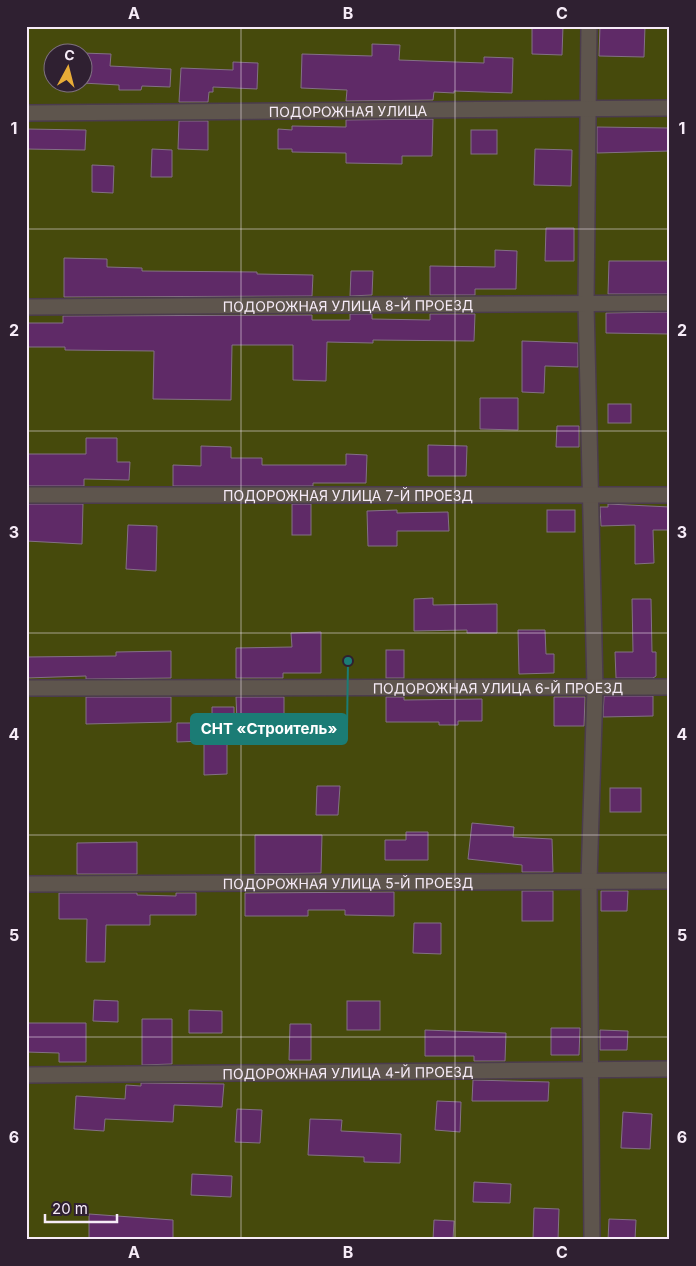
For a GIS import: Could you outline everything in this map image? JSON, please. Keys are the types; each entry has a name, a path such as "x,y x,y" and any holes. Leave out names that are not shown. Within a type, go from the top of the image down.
{"street":[{"path":"589,26 586,304 595,687 589,881 589,1070 592,1240"},
{"name":"ПОДОРОЖНАЯ УЛИЦА","path":"26,113 670,108"},
{"name":"ПОДОРОЖНАЯ УЛИЦА 8-Й ПРОЕЗД","path":"26,306 670,303"},
{"name":"ПОДОРОЖНАЯ УЛИЦА 7-Й ПРОЕЗД","path":"26,495 670,495"},
{"name":"ПОДОРОЖНАЯ УЛИЦА 6-Й ПРОЕЗД","path":"26,688 670,687"},
{"name":"ПОДОРОЖНАЯ УЛИЦА 5-Й ПРОЕЗД","path":"26,884 670,881"},
{"name":"ПОДОРОЖНАЯ УЛИЦА 4-Й ПРОЕЗД","path":"26,1075 670,1069"}],"shaded area":[{"path":"26,26 670,26 670,1240 26,1240"}],"building":[{"path":"532,26 563,26 562,55 532,54"},
{"path":"600,26 645,26 644,57 599,56"},
{"path":"372,44 400,45 399,60 484,63 484,57 513,58 512,93 454,91 454,93 434,92 433,100 346,101 347,90 301,88 302,54 372,56"},
{"path":"92,53 111,54 110,66 171,69 170,87 142,86 141,90 119,90 119,85 92,84"},
{"path":"233,62 258,63 257,89 213,87 213,92 209,92 208,102 179,102 181,68 233,70"},
{"path":"433,119 432,156 402,156 402,164 346,163 346,153 292,152 292,149 278,149 278,129 292,130 292,126 346,127 346,120"},
{"path":"179,121 208,121 208,150 178,149"},
{"path":"597,127 670,128 670,151 597,153"},
{"path":"26,129 86,130 85,150 26,149"},
{"path":"471,130 497,130 497,154 471,154"},
{"path":"152,149 172,150 172,177 151,177"},
{"path":"535,149 572,150 571,186 534,185"},
{"path":"92,165 114,166 113,193 92,192"},
{"path":"546,228 574,228 574,261 545,261"},
{"path":"495,250 517,251 516,289 475,289 475,295 430,295 430,266 495,267"},
{"path":"64,258 107,259 107,267 142,268 142,271 257,272 257,274 313,275 312,296 64,297"},
{"path":"609,261 670,261 670,294 608,294"},
{"path":"351,271 373,271 372,295 350,296"},
{"path":"670,312 670,334 606,333 606,313"},
{"path":"350,314 372,314 372,319 430,320 430,314 475,314 474,341 373,340 373,343 327,342 326,381 293,380 293,345 232,345 231,400 153,399 154,351 65,350 65,347 26,347 26,323 63,323 63,316 312,315 312,320 350,320"},
{"path":"522,341 578,343 578,367 545,366 544,393 522,392"},
{"path":"480,398 518,398 518,430 480,429"},
{"path":"608,404 631,404 631,423 608,423"},
{"path":"557,426 579,426 579,447 556,447"},
{"path":"86,438 117,438 117,462 130,462 129,480 84,479 84,486 26,486 26,454 86,454"},
{"path":"428,445 467,446 466,476 428,476"},
{"path":"201,446 231,447 231,458 262,458 262,465 346,465 346,454 367,455 366,483 313,483 313,486 173,486 173,465 201,466"},
{"path":"26,504 83,504 82,544 26,541"},
{"path":"292,504 311,504 311,535 292,535"},
{"path":"608,504 670,507 670,530 653,530 654,563 635,564 635,525 601,526 600,507 608,507"},
{"path":"397,510 397,513 448,512 449,531 397,531 397,546 368,546 367,511"},
{"path":"547,510 575,510 575,532 547,532"},
{"path":"128,525 157,526 156,571 126,569"},
{"path":"433,598 433,605 497,604 497,633 467,633 467,630 414,631 414,599"},
{"path":"632,599 651,599 652,652 656,652 656,676 653,678 616,678 615,652 633,652"},
{"path":"518,630 545,630 546,654 554,654 554,673 519,674"},
{"path":"321,632 321,673 283,673 283,678 236,678 236,648 292,647 291,633"},
{"path":"386,650 404,650 404,678 386,678"},
{"path":"171,651 171,678 86,679 86,676 26,678 26,657 116,656 116,652"},
{"path":"604,696 653,696 653,716 603,717"},
{"path":"86,697 171,697 171,722 86,724"},
{"path":"236,697 284,697 284,722 237,722"},
{"path":"386,697 404,697 404,700 482,699 482,721 458,721 458,725 439,725 439,722 386,722"},
{"path":"554,697 585,697 584,726 554,726"},
{"path":"212,707 234,707 234,730 227,730 227,774 204,775 204,741 177,742 177,723 212,723"},
{"path":"317,786 340,786 338,815 316,815"},
{"path":"610,788 641,788 641,812 610,812"},
{"path":"472,823 514,827 513,837 552,839 553,872 522,872 522,865 468,859"},
{"path":"406,832 428,832 428,860 385,860 385,840 406,840"},
{"path":"255,835 322,835 321,873 255,874"},
{"path":"137,842 137,874 77,874 77,843"},
{"path":"522,891 553,891 553,921 522,921"},
{"path":"601,891 628,891 627,911 601,911"},
{"path":"394,892 394,916 345,915 345,910 308,910 308,916 245,916 245,893"},
{"path":"59,893 137,893 137,895 176,896 176,893 196,893 196,915 150,915 150,925 106,925 105,962 86,962 87,919 59,919"},
{"path":"414,923 441,923 441,954 413,953"},
{"path":"94,1000 118,1001 118,1022 93,1021"},
{"path":"347,1001 380,1001 380,1030 347,1030"},
{"path":"189,1010 222,1011 222,1033 189,1033"},
{"path":"142,1019 172,1019 172,1064 142,1065"},
{"path":"26,1023 86,1023 86,1062 59,1062 59,1053 26,1052"},
{"path":"290,1024 311,1024 311,1060 289,1060"},
{"path":"551,1028 580,1028 579,1055 551,1055"},
{"path":"425,1030 506,1033 505,1061 474,1061 474,1056 425,1056"},
{"path":"600,1030 628,1031 627,1050 600,1050"},
{"path":"473,1080 549,1082 548,1101 472,1101"},
{"path":"141,1083 224,1084 222,1107 174,1105 173,1122 105,1119 104,1131 74,1129 76,1096 125,1099 126,1085 141,1086"},
{"path":"437,1101 461,1102 460,1132 435,1130"},
{"path":"237,1109 262,1110 260,1143 235,1142"},
{"path":"623,1112 652,1114 650,1149 621,1148"},
{"path":"310,1119 342,1120 341,1131 401,1134 400,1163 364,1162 364,1157 308,1155"},
{"path":"192,1174 232,1176 231,1197 191,1195"},
{"path":"474,1182 511,1184 510,1203 473,1202"},
{"path":"534,1208 559,1209 558,1240 533,1239"},
{"path":"89,1214 173,1220 173,1240 89,1240"},
{"path":"609,1219 636,1220 635,1240 608,1240"},
{"path":"434,1220 454,1221 453,1240 433,1240"}],"place":[{"name":"СНТ «Строитель»","path":"348,661"}]}
